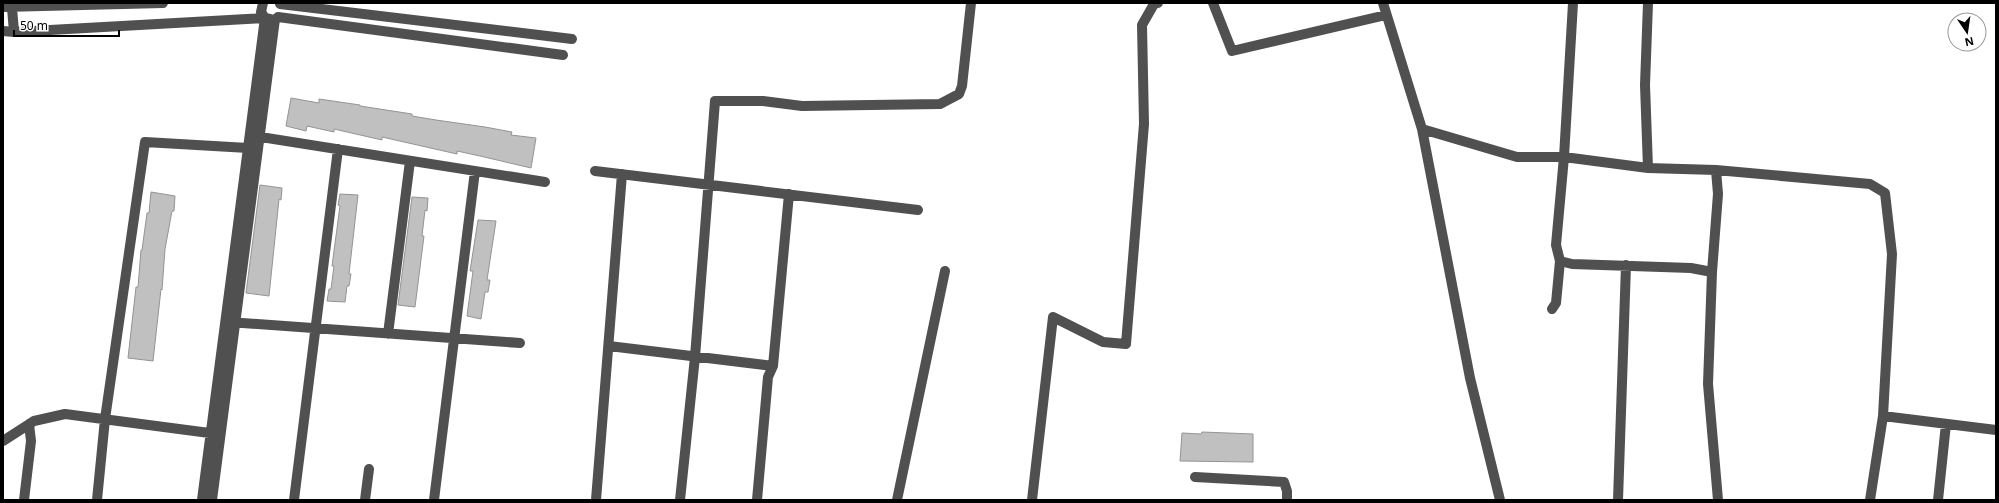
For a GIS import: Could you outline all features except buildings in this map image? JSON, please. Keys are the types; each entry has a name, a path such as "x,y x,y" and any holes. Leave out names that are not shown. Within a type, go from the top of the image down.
{"street":[{"path":"14,32 7,7 65,4 163,3"},
{"path":"263,3 260,9 272,18"},
{"path":"680,500 695,356 716,100 763,101 802,106 940,104 959,94 962,86 971,3"},
{"path":"1032,500 1053,317 1104,342 1126,344 1144,124 1142,25 1154,4 1158,3"},
{"path":"1213,3 1232,51 1386,14"},
{"path":"1383,3 1422,129 1470,378 1500,500"},
{"path":"1552,309 1556,303 1560,260 1556,245 1564,157 1573,3"},
{"path":"1648,3 1645,85 1648,168"},
{"path":"212,500 216,434 255,136 272,18 281,11 280,4 572,39"},
{"path":"3,31 14,32 272,18 563,55"},
{"path":"1422,129 1517,157 1564,157 1648,168 1716,170 1870,184 1885,193 1892,254 1883,416 1870,500"},
{"path":"231,322 248,148 255,136"},
{"path":"255,136 545,182"},
{"path":"97,500 105,419 145,142 248,148"},
{"path":"294,500 338,149"},
{"path":"388,334 410,161"},
{"path":"1716,170 1718,194 1712,272 1708,384 1718,500"},
{"path":"434,500 475,171"},
{"path":"595,171 918,210"},
{"path":"596,500 622,174"},
{"path":"757,500 768,377 773,366 789,194"},
{"path":"1560,260 1572,264 1691,268 1712,272"},
{"path":"1618,500 1626,265"},
{"path":"897,500 945,271"},
{"path":"231,322 520,343"},
{"path":"609,346 773,366"},
{"path":"3,441 29,424 65,414 216,434"},
{"path":"1883,416 1996,430"},
{"path":"24,500 31,441 29,424"},
{"path":"1938,500 1946,424"},
{"path":"202,500 216,434"},
{"path":"364,500 368,469"},
{"path":"1195,477 1284,482 1287,491 1287,500"}]}
